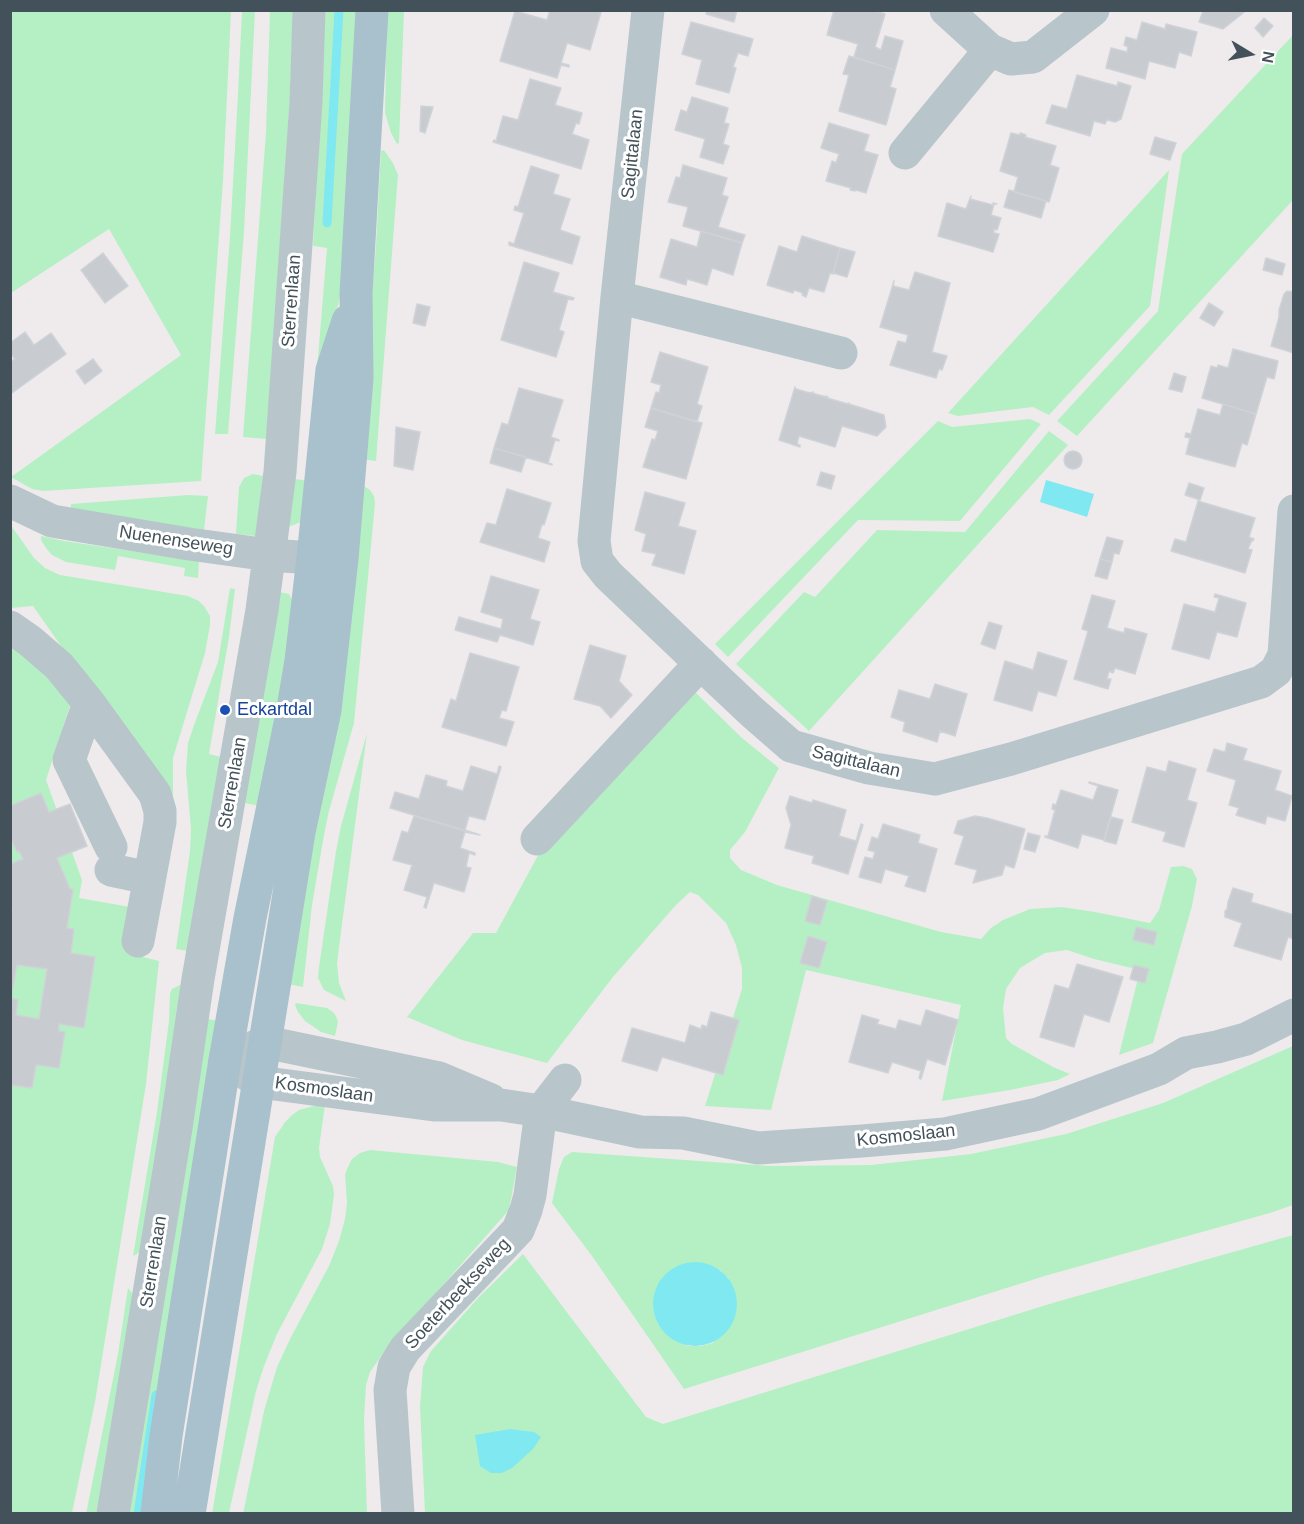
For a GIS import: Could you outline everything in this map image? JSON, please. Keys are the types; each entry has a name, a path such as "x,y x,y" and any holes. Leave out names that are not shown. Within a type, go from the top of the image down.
{"main road":[{"path":"189,1514 299,832 326,710 344,542 357,380 356,294 372,10"},
{"path":"157,1514 166,1436 225,1060 254,897 301,661 332,370 356,294"}],"street":[{"name":"Sterrenlaan","path":"113,1514 198,979 260,622 269,555 279,472 292,308 306,102 309,10"},
{"name":"Sagittalaan","path":"648,10 617,297 594,541 597,561 608,575 791,746 869,768 935,779 1011,759 1262,682 1276,671 1284,654 1293,511"},
{"path":"946,10 990,50 1011,59 1032,57 1093,10"},
{"path":"905,153 990,50"},
{"path":"617,297 841,353"},
{"name":"Nuenenseweg","path":"10,501 52,521 189,544 269,555 313,558"},
{"path":"313,558 344,542"},
{"path":"12,631 30,641 59,666 155,794 160,811 160,822 138,941"},
{"path":"537,839 701,663"},
{"path":"89,703 69,759 111,858 149,878"},
{"name":"Kosmoslaan","path":"225,1060 259,1082 434,1105 501,1105 640,1132 682,1133 758,1148 945,1134 1038,1114 1160,1069 1185,1053 1246,1039 1293,1015"},
{"path":"225,1060 265,1042"},
{"name":"Kosmoslaan","path":"265,1042 439,1078 501,1105"},
{"path":"541,1112 565,1080"},
{"name":"Soeterbeekseweg","path":"398,1514 390,1390 394,1367 405,1349 518,1230 530,1195 541,1112"}],"green space":[{"path":"11,10 231,11 223,181 201,481 43,491 32,489 11,477 181,355 109,229 11,293"},
{"path":"242,11 255,11 244,232 228,434 215,434 230,236"},
{"path":"270,11 293,11 290,97 267,439 243,437 266,132"},
{"path":"324,11 357,11 340,296 325,365 310,454 327,248 313,246"},
{"path":"387,11 404,11 399,143 397,144 385,113"},
{"path":"1293,35 1293,200 1077,436 1057,421 1158,311 1182,154"},
{"path":"384,150 398,175 376,461 359,459 381,151"},
{"path":"1169,170 1150,306 1049,415 1033,407 958,416 948,413"},
{"path":"1030,419 1041,424 960,521 858,520 728,657 715,644 938,421 952,427"},
{"path":"1049,431 1068,445 809,731 736,664 804,592 815,597 877,530 965,532"},
{"path":"253,474 263,476 256,536 236,534 239,487 244,478"},
{"path":"294,479 312,481 309,519 288,527"},
{"path":"364,486 374,496 375,504 354,723 324,835 312,905 303,987 287,984"},
{"path":"188,495 208,496 204,530 71,511 71,504"},
{"path":"10,524 34,558 45,568 60,575 188,596 199,601 210,616 205,653 173,758 173,796 167,797 33,606 11,608"},
{"path":"41,536 199,561 198,578 184,576 185,568 118,556 115,570 66,562 52,555 41,540"},
{"path":"230,588 235,589 229,637 209,754 221,757 188,951 176,949 190,851 191,829 186,771 188,743 218,662"},
{"path":"280,592 289,594 294,612 260,806 244,803"},
{"path":"20,646 49,674 71,703 46,780 82,880 79,898 136,908 128,953 159,961 146,1084 95,1402 72,1513 11,1513 10,651"},
{"path":"691,688 742,738 779,768 745,832 730,850 730,858 741,870 777,885 941,932 981,939 1003,920 1030,909 1062,907 1150,923 1159,910 1171,867 1183,866 1192,869 1197,879 1192,906 1153,1043 1119,1055 1140,970 1067,950 1045,953 1020,968 1006,989 1003,1008 1006,1038 1012,1044 1070,1074 1058,1080 942,1101 961,1005 806,970 771,1110 705,1106 742,989 742,968 736,945 726,923 698,895 690,892 613,977 547,1063 462,1040 407,1017 473,933 496,933 543,846"},
{"path":"367,733 337,963 339,983 346,1001 324,990 318,978 341,826"},
{"path":"183,985 140,1252 133,1256 157,1112 169,1021 170,993 172,989"},
{"path":"296,1003 327,1008 333,1012 338,1022 335,1036 321,1032 305,1021 298,1012"},
{"path":"208,1019 224,1022 149,1513 129,1514"},
{"path":"1293,1046 1293,1205 1048,1275 684,1389 592,1256 552,1203 559,1169 564,1157 572,1152 770,1166 871,1165 971,1154 1066,1134 1163,1103","holes":["709,1265 720,1270 729,1279 713,1343 688,1346 666,1334 658,1324 654,1312 657,1287 664,1277 673,1269"]},
{"path":"325,1105 319,1148 320,1157 333,1186 330,1224 322,1249 277,1334 264,1366 256,1391 229,1513 212,1514 275,1137 292,1115 299,1110"},
{"path":"370,1150 498,1162 517,1167 509,1210 384,1352 370,1372 366,1385 364,1420 367,1513 243,1514 264,1411 277,1367 329,1266 339,1241 347,1203 345,1175 347,1169 352,1159"},
{"path":"1293,1235 1293,1513 425,1513 420,1406 423,1367 431,1351 479,1297 523,1254 646,1417 663,1424 1056,1302"},
{"path":"128,1288 133,1294 97,1513 86,1514 118,1354"}],"water":[{"path":"1046,480 1094,494 1087,517 1040,502"},
{"path":"695,1262 711,1265 725,1274 734,1288 737,1304 734,1320 725,1334 711,1343 695,1346 679,1343 665,1334 656,1320 653,1304 656,1288 665,1274 679,1265"},
{"path":"510,1429 534,1432 541,1437 533,1449 512,1468 502,1473 491,1473 480,1466 475,1435"}],"building":[{"path":"550,10 596,10 601,12 590,50 567,43 561,63 569,67 561,65 557,78 500,61 515,11 547,20"},
{"path":"707,10 737,10 734,22 706,14"},
{"path":"834,10 873,10 885,14 875,47 881,50 885,36 903,41 895,70 854,57 858,44 827,35"},
{"path":"1202,10 1247,10 1223,29 1199,22"},
{"path":"1264,18 1273,26 1263,37 1255,28"},
{"path":"691,22 753,39 748,56 738,53 733,67 736,68 729,93 696,84 702,60 682,54"},
{"path":"1142,22 1165,29 1166,24 1197,32 1191,56 1179,52 1175,68 1149,61 1145,79 1106,68 1111,48 1127,52 1128,47 1124,45 1126,37 1137,40"},
{"path":"849,56 895,70 890,87 896,89 886,125 839,111 849,75 843,74"},
{"path":"1077,75 1117,86 1118,82 1131,86 1121,119 1115,122 1107,120 1105,124 1094,121 1090,136 1046,123 1052,105 1067,109"},
{"path":"530,79 561,88 555,105 582,113 579,124 576,123 572,134 589,140 581,169 493,142 496,141 503,116 518,120"},
{"path":"692,97 728,108 724,123 729,124 723,144 729,146 723,164 700,157 705,139 675,130 681,110 687,112"},
{"path":"421,106 433,107 425,133 420,131"},
{"path":"829,123 869,135 864,151 878,155 866,193 826,181 832,161 836,163 839,154 821,148"},
{"path":"1011,133 1020,135 1020,133 1026,135 1025,137 1056,146 1050,165 1059,168 1049,202 1014,192 1018,177 1000,171"},
{"path":"1155,137 1176,143 1170,160 1150,154"},
{"path":"683,165 727,178 722,195 728,197 718,227 745,235 742,243 683,226 688,207 668,202 676,177 680,178"},
{"path":"531,166 559,175 553,194 570,199 560,230 580,237 572,264 509,245 509,242 514,244 524,213 514,210 515,206 518,207"},
{"path":"1009,190 1046,201 1041,218 1004,207"},
{"path":"971,196 970,199 997,204 994,204 991,215 1001,218 997,230 994,229 994,233 999,234 993,252 938,236 947,203 966,209"},
{"path":"701,231 742,243 733,275 712,268 707,285 687,279 686,285 660,277 671,239 697,247"},
{"path":"802,236 840,248 833,274 830,273 824,292 809,288 806,297 802,295 803,293 794,290 793,293 767,285 779,246 797,252"},
{"path":"840,248 855,252 847,277 833,273"},
{"path":"103,253 128,286 105,303 81,270"},
{"path":"1266,258 1285,264 1282,275 1263,270"},
{"path":"524,262 559,273 553,292 574,298 573,300 568,299 559,330 564,332 556,357 501,340"},
{"path":"915,272 950,283 932,352 947,356 936,378 890,365 898,341 906,343 908,335 880,327 894,281 893,286 909,290"},
{"path":"1287,291 1294,292 1294,353 1271,346 1279,310"},
{"path":"1209,303 1223,312 1214,326 1200,318"},
{"path":"417,304 430,307 425,326 413,323"},
{"path":"25,332 34,345 51,333 66,354 12,393 10,391 10,362 15,359 10,353 10,343"},
{"path":"1233,349 1278,361 1274,379 1267,377 1256,414 1202,398 1211,366 1217,368 1218,365 1228,368"},
{"path":"660,352 708,367 697,404 702,406 697,422 651,408 661,385 651,382"},
{"path":"93,359 102,371 85,384 76,371"},
{"path":"1174,373 1186,377 1182,392 1169,389"},
{"path":"795,387 884,415 886,427 877,436 842,426 835,447 799,436 797,444 800,447 779,440"},
{"path":"519,388 563,400 551,437 559,440 555,440 548,463 552,465 494,448 502,423 508,425"},
{"path":"1223,404 1256,414 1247,445 1242,443 1235,467 1186,454 1190,438 1185,437 1186,433 1191,434 1198,409 1220,415"},
{"path":"651,408 702,423 686,479 643,467 652,439 655,440 658,431 645,427"},
{"path":"396,427 420,432 413,470 394,466"},
{"path":"494,448 526,457 521,472 490,463"},
{"path":"1073,451 1079,454 1082,460 1079,466 1073,469 1067,466 1064,460 1067,454"},
{"path":"821,472 835,476 831,489 817,485"},
{"path":"1189,483 1204,488 1200,500 1185,495"},
{"path":"507,489 551,503 538,538 550,542 544,562 480,542 487,523 496,525"},
{"path":"645,492 685,503 678,526 696,531 684,574 652,565 656,554 642,551 646,534 635,530"},
{"path":"1198,501 1255,518 1249,537 1254,539 1248,549 1252,550 1245,573 1171,551 1175,539 1186,542"},
{"path":"1107,537 1123,541 1119,554 1114,553 1112,562 1100,559"},
{"path":"1100,559 1112,562 1107,579 1095,576"},
{"path":"491,576 539,590 530,619 540,622 533,645 500,635 497,642 455,630 459,617 501,629 503,619 481,612"},
{"path":"1215,594 1246,603 1237,637 1217,632 1209,659 1172,649 1184,604 1215,612 1219,598 1214,597"},
{"path":"1092,595 1115,601 1107,628 1124,633 1125,628 1147,634 1135,674 1115,668 1113,673 1109,671 1107,679 1111,679 1108,689 1074,679 1088,631 1082,629"},
{"path":"989,622 1002,626 995,649 981,644"},
{"path":"590,645 626,656 619,681 632,695 611,718 600,706 574,699"},
{"path":"1038,652 1067,661 1056,696 1038,691 1032,711 994,700 1005,661 1033,670"},
{"path":"470,653 519,667 506,711 502,710 499,718 514,722 506,746 442,727 451,699 456,701"},
{"path":"935,684 967,694 955,736 940,731 937,742 903,731 905,722 891,717 899,690 930,699"},
{"path":"1227,743 1247,749 1243,760 1281,771 1275,790 1292,796 1285,821 1267,816 1265,824 1236,815 1239,808 1229,805 1236,780 1207,771 1214,749 1225,752"},
{"path":"1169,761 1196,769 1187,800 1197,803 1184,847 1163,841 1166,832 1132,822 1147,767 1166,772"},
{"path":"471,766 497,774 499,766 501,767 485,820 469,816 465,830 480,835 390,808 395,792 419,799 426,775 447,781 446,786 463,791"},
{"path":"1089,782 1118,790 1104,840 1082,834 1078,848 1045,837 1048,836 1055,810 1052,809 1053,804 1056,805 1061,790 1093,800 1098,786"},
{"path":"41,793 49,812 70,804 87,846 57,858 70,889 73,889 67,928 74,929 71,953 95,957 84,1028 59,1024 59,1031 65,1032 59,1068 36,1065 32,1088 10,1085 10,920 12,909 10,906 10,864 23,859 10,837 10,806","holes":["17,965 47,969 39,1019 16,1015 18,1000 11,998"]},
{"path":"790,796 846,810 839,836 856,841 861,824 863,825 848,874 812,863 814,856 785,848 791,825 786,808"},
{"path":"414,816 480,835 465,832 460,848 475,853 475,855 469,853 466,867 471,868 464,892 434,883 426,908 424,907 427,897 404,890 412,865 393,860 402,831 408,833"},
{"path":"975,816 1025,829 1014,868 1005,865 1002,875 973,883 977,870 955,864 964,836 954,833 958,821"},
{"path":"1111,817 1123,820 1116,844 1104,841"},
{"path":"883,824 920,835 918,843 937,849 925,892 905,886 909,876 885,869 881,883 859,877 865,857 873,859 875,852 868,850 872,837 878,839"},
{"path":"1028,833 1040,836 1035,852 1024,849"},
{"path":"1233,888 1253,894 1251,902 1294,915 1294,939 1288,937 1281,960 1234,946 1242,923 1225,917"},
{"path":"812,896 827,901 820,925 805,921"},
{"path":"1136,927 1157,932 1154,945 1133,940"},
{"path":"808,936 827,942 819,968 800,963"},
{"path":"1077,964 1123,977 1109,1022 1084,1014 1074,1047 1040,1037 1055,985 1069,989"},
{"path":"1134,965 1149,969 1145,983 1130,979"},
{"path":"926,1010 958,1020 945,1065 927,1059 921,1079 919,1078 921,1071 892,1062 888,1073 849,1062 862,1015 879,1020 877,1024 896,1029 899,1020 921,1026"},
{"path":"711,1012 739,1020 723,1075 662,1057 657,1071 622,1061 632,1028 685,1043 690,1025 701,1029 702,1025 707,1027"}],"waterway":[{"path":"327,223 339,10"},
{"path":"138,1514 156,1395"}],"place":[{"name":"Eckartdal","path":"225,710"}]}
